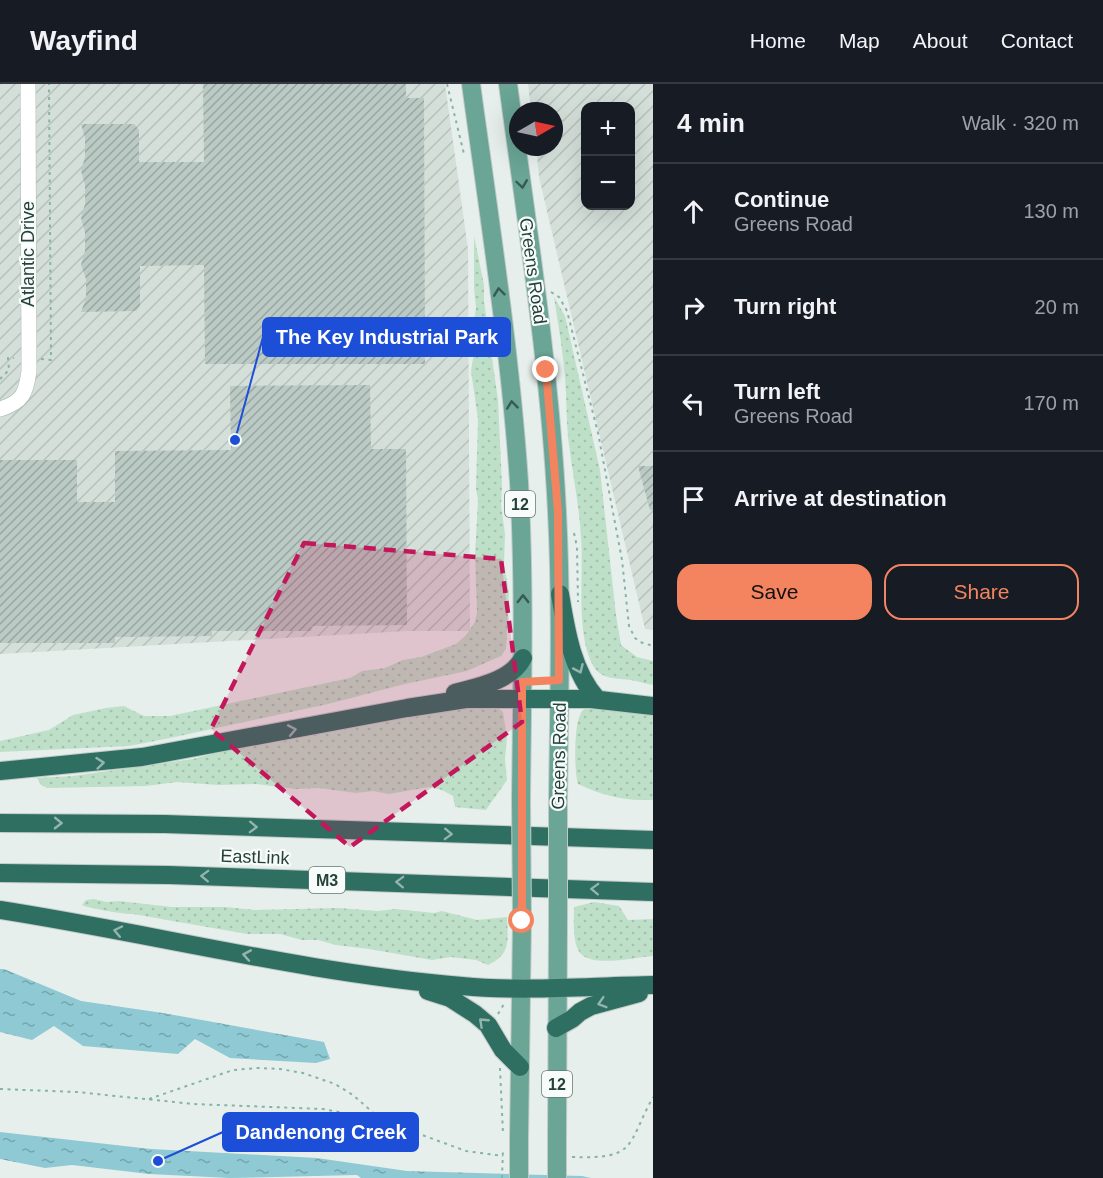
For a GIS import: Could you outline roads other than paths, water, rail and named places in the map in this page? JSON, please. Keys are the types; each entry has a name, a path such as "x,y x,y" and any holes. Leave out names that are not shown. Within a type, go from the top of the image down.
{"highway":[{"path":"560,594 575,659 587,687 597,699"},
{"path":"407,708 493,681 511,672 523,658"},
{"path":"0,771 142,758 466,699 597,699 653,706"},
{"name":"EastLink","path":"0,823 176,825 653,840"},
{"name":"EastLink","path":"0,873 169,875 653,892"},
{"path":"0,910 398,980 463,987 653,985"},
{"path":"398,980 461,1004 488,1025 503,1050 520,1067"},
{"path":"556,1028 591,1006 653,990"}],"main road":[{"name":"Greens Road","path":"471,84 514,420 522,544 520,1067 511,1143 519,1178"},
{"name":"Greens Road","path":"508,84 536,291 558,512 560,594 557,1178"}],"street":[{"name":"Atlantic Drive","path":"0,409 13,405 21,399 27,387 29,359 28,84"}],"water":[{"path":"0,969 81,1001 163,1013 324,1042 330,1059 316,1063 230,1058 195,1039 178,1054 83,1046 54,1026 32,1040 0,1032"},
{"path":"0,1132 151,1149 317,1158 407,1171 591,1178 361,1178 357,1175 230,1178 149,1174 72,1165 45,1168 0,1159"}],"place":[{"name":"The Key Industrial Park","path":"235,440"},
{"name":"Dandenong Creek","path":"158,1161"}]}
